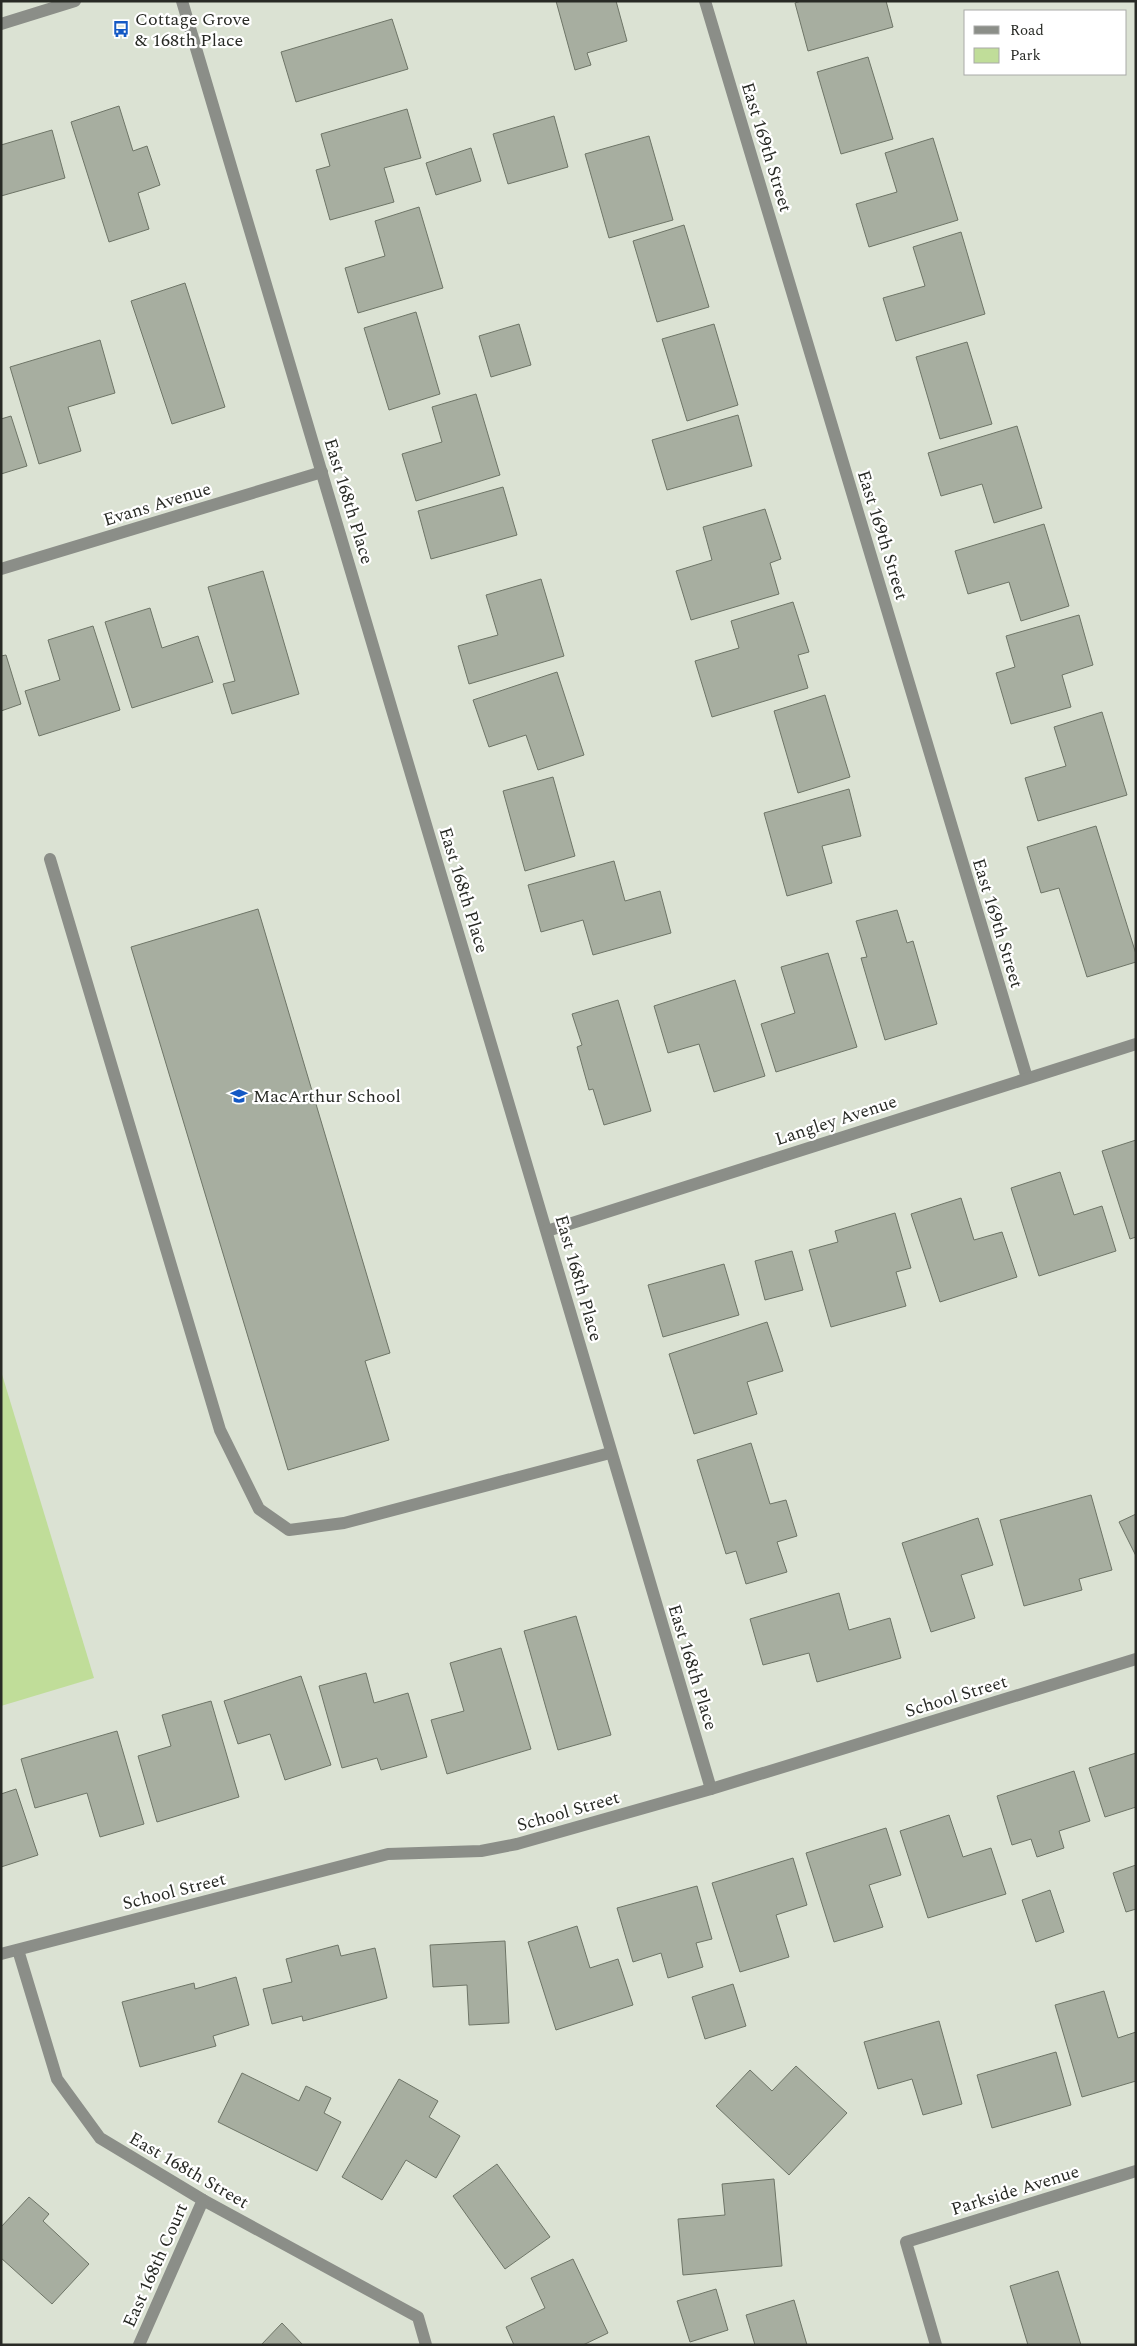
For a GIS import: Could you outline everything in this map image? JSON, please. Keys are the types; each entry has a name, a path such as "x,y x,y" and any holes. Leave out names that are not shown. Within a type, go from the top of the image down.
{"street":[{"path":"1,24 75,1"},
{"name":"East 168th Place","path":"182,1 547,1231 610,1453 711,1788"},
{"name":"East 169th Street","path":"705,1 1027,1078"},
{"name":"Evans Avenue","path":"1,570 322,472"},
{"path":"50,859 220,1430 259,1509 289,1530 344,1523 610,1453"},
{"name":"Langley Avenue","path":"547,1231 1136,1044"},
{"name":"School Street","path":"1,1954 388,1854 481,1851 518,1844 711,1788 1136,1659"},
{"name":"East 168th Street","path":"18,1950 57,2079 100,2138 203,2200 418,2318 426,2345"},
{"name":"Parkside Avenue","path":"936,2345 906,2242 1136,2171"},
{"name":"East 168th Court","path":"139,2345 203,2200"}],"green space":[{"path":"1,1371 94,1678 1,1706"}],"building":[{"path":"556,1 616,1 627,41 587,53 591,65 575,70"},
{"path":"801,1 886,1 893,27 808,51 795,3"},
{"path":"392,19 408,69 296,102 281,52"},
{"path":"868,57 893,139 841,154 817,72"},
{"path":"119,106 133,151 147,146 160,185 138,193 149,229 109,242 71,122"},
{"path":"407,109 421,158 384,168 394,202 330,220 316,170 330,166 321,134"},
{"path":"554,116 568,167 508,184 493,134"},
{"path":"52,130 65,178 1,196 1,145"},
{"path":"649,136 673,220 609,238 585,154"},
{"path":"933,138 958,220 869,247 856,204 897,192 885,153"},
{"path":"471,148 481,181 436,195 426,163"},
{"path":"419,207 443,288 358,313 345,268 385,256 375,221"},
{"path":"684,225 709,307 657,322 633,241"},
{"path":"961,232 985,314 896,341 883,298 925,286 913,247"},
{"path":"185,283 225,407 172,424 131,301"},
{"path":"416,312 440,394 389,410 364,328"},
{"path":"519,324 531,365 491,377 479,336"},
{"path":"714,324 738,405 687,421 662,339"},
{"path":"100,340 115,393 68,407 81,451 39,464 10,367"},
{"path":"967,342 992,424 940,439 916,357"},
{"path":"476,394 500,475 416,501 402,454 442,442 432,407"},
{"path":"738,415 752,466 667,490 652,440"},
{"path":"11,416 27,466 1,474 1,419"},
{"path":"1017,426 1042,508 994,523 982,484 941,496 928,453"},
{"path":"503,487 517,535 431,559 418,511"},
{"path":"765,509 781,559 770,563 779,594 691,620 676,571 712,560 703,527"},
{"path":"1044,524 1069,606 1021,621 1009,582 968,594 955,551"},
{"path":"263,571 299,694 232,714 223,684 235,681 208,587"},
{"path":"541,579 564,656 469,684 458,646 498,635 486,595"},
{"path":"793,602 809,652 798,655 808,688 712,717 695,661 739,648 731,621"},
{"path":"150,608 162,648 198,636 213,682 132,708 105,622"},
{"path":"1079,615 1093,665 1062,675 1071,707 1011,724 996,673 1015,667 1006,636"},
{"path":"93,626 120,710 39,736 25,691 60,680 48,640"},
{"path":"6,655 21,704 1,711 1,656"},
{"path":"557,672 584,755 538,770 526,735 489,747 473,700"},
{"path":"825,695 850,777 798,793 774,711"},
{"path":"1102,712 1127,795 1038,821 1025,778 1066,766 1054,727"},
{"path":"553,777 575,856 525,871 503,791"},
{"path":"849,789 861,836 822,846 832,883 787,896 764,813"},
{"path":"1096,826 1136,954 1136,962 1087,977 1059,888 1041,893 1027,847"},
{"path":"614,861 625,901 660,891 671,933 593,955 583,920 541,932 528,885"},
{"path":"258,909 390,1353 365,1361 389,1440 288,1470 131,947"},
{"path":"897,910 907,943 913,941 937,1024 885,1040 861,958 867,957 856,921"},
{"path":"828,953 857,1047 776,1072 761,1024 795,1013 781,967"},
{"path":"735,980 765,1076 714,1092 699,1044 668,1053 654,1006"},
{"path":"618,1000 651,1111 604,1125 593,1089 589,1090 577,1047 582,1045 572,1014"},
{"path":"1136,1140 1136,1237 1130,1239 1102,1151"},
{"path":"1060,1172 1074,1215 1102,1206 1116,1251 1039,1276 1011,1188"},
{"path":"961,1198 974,1240 1002,1232 1017,1277 940,1302 911,1214"},
{"path":"895,1213 911,1268 896,1272 906,1306 831,1327 809,1250 838,1242 835,1231"},
{"path":"792,1251 803,1290 765,1300 755,1261"},
{"path":"724,1264 739,1315 663,1337 648,1285"},
{"path":"767,1322 783,1371 747,1382 757,1414 694,1434 669,1354"},
{"path":"751,1443 770,1504 786,1500 797,1536 777,1542 787,1572 746,1584 736,1551 726,1554 697,1460"},
{"path":"1091,1495 1112,1570 1079,1579 1082,1590 1024,1606 1000,1520"},
{"path":"1136,1514 1136,1556 1119,1522"},
{"path":"978,1518 993,1565 961,1575 975,1618 931,1632 902,1543"},
{"path":"839,1593 849,1630 890,1618 901,1658 817,1682 809,1653 763,1665 750,1619"},
{"path":"576,1616 611,1735 558,1750 524,1631"},
{"path":"501,1648 531,1749 447,1774 431,1720 464,1711 450,1663"},
{"path":"366,1673 374,1703 408,1693 427,1757 381,1770 377,1758 342,1768 319,1686"},
{"path":"301,1676 331,1765 285,1780 270,1734 238,1744 224,1701"},
{"path":"211,1701 239,1797 157,1822 138,1756 171,1746 162,1715"},
{"path":"117,1731 144,1824 100,1837 87,1793 35,1808 21,1759"},
{"path":"1136,1753 1136,1807 1105,1817 1089,1768"},
{"path":"1074,1771 1090,1821 1059,1831 1064,1848 1037,1857 1031,1839 1012,1845 997,1796"},
{"path":"16,1789 38,1855 1,1867 1,1794"},
{"path":"949,1815 963,1857 991,1848 1006,1894 928,1918 900,1831"},
{"path":"886,1828 901,1875 869,1885 883,1927 834,1942 806,1853"},
{"path":"793,1858 807,1905 776,1915 789,1957 740,1972 712,1883"},
{"path":"1136,1865 1136,1909 1126,1912 1113,1873"},
{"path":"697,1886 712,1939 696,1943 703,1967 668,1978 661,1953 633,1962 617,1908"},
{"path":"1050,1890 1064,1932 1036,1942 1022,1900"},
{"path":"577,1926 590,1968 618,1959 633,2005 556,2030 528,1942"},
{"path":"505,1941 509,2023 469,2025 467,1985 433,1987 430,1945"},
{"path":"338,1945 341,1956 375,1948 387,1998 303,2021 302,2016 272,2024 263,1989 292,1982 286,1959"},
{"path":"236,1977 249,2025 213,2036 216,2046 140,2067 122,2002 194,1983 195,1989"},
{"path":"733,1984 746,2026 705,2039 692,1997"},
{"path":"1104,1991 1118,2038 1136,2032 1136,2081 1082,2097 1055,2005"},
{"path":"939,2021 962,2104 923,2115 912,2079 878,2089 864,2042"},
{"path":"1056,2052 1071,2105 992,2128 977,2075"},
{"path":"796,2066 847,2113 789,2175 716,2106 750,2070 772,2091"},
{"path":"242,2073 299,2101 306,2086 331,2098 324,2113 341,2122 317,2171 218,2122"},
{"path":"399,2079 438,2101 429,2117 460,2136 436,2178 406,2160 382,2200 342,2177"},
{"path":"497,2164 550,2237 505,2269 453,2196"},
{"path":"774,2179 782,2266 683,2275 678,2219 725,2215 722,2184"},
{"path":"29,2197 49,2214 43,2221 89,2264 52,2304 1,2258 1,2227"},
{"path":"573,2259 608,2333 583,2345 514,2345 506,2327 545,2308 531,2278"},
{"path":"1058,2271 1081,2345 1028,2345 1010,2286"},
{"path":"716,2289 728,2330 690,2342 677,2301"},
{"path":"794,2300 807,2345 755,2345 746,2315"},
{"path":"282,2323 303,2345 261,2345"}],"place":[{"name":"Cottage Grove & 168th Place","path":"121,29"},
{"name":"MacArthur School","path":"239,1096"}]}
